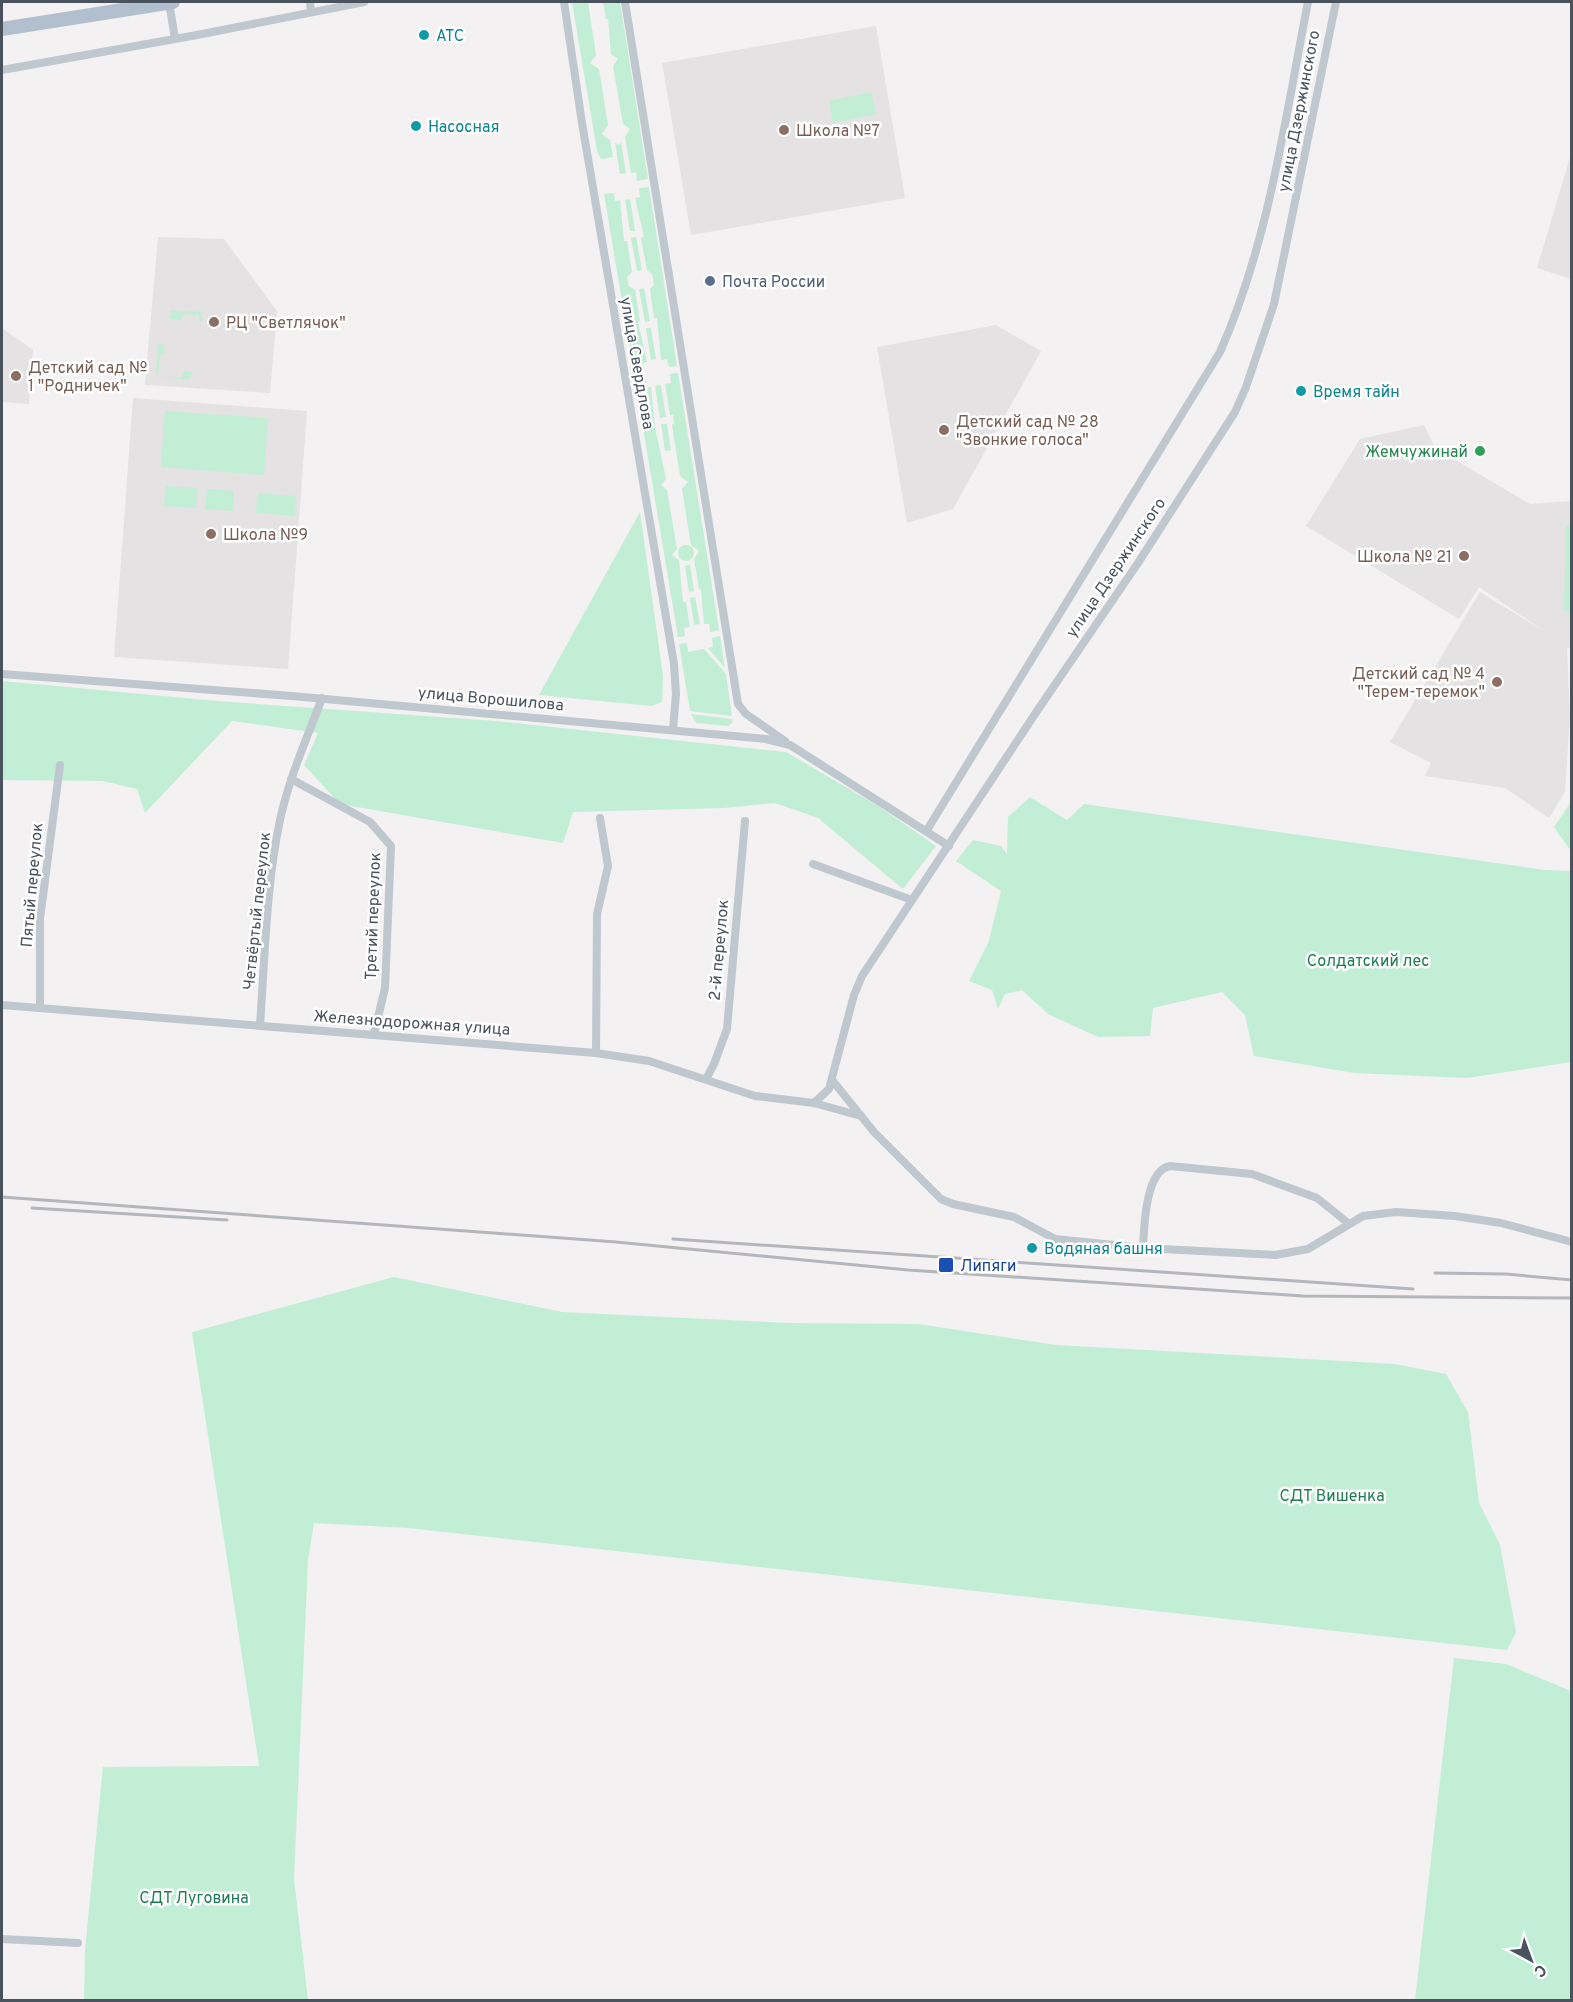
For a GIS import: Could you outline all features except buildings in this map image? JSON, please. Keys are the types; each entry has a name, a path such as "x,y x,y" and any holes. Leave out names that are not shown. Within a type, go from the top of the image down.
{"main road":[{"path":"2,29 171,2"}],"street":[{"path":"171,2 175,39"},
{"path":"310,2 311,12"},
{"path":"2,70 364,2"},
{"name":"улица Свердлова","path":"564,2 582,123 674,664 676,701 673,729"},
{"path":"625,2 738,704 746,714 790,745"},
{"name":"улица Дзержинского","path":"927,830 1220,352 1237,313 1261,232 1308,2"},
{"name":"улица Дзержинского","path":"814,1103 824,1095 832,1080 858,986 1037,711 1138,563 1235,411 1246,387 1274,304 1336,2"},
{"name":"улица Ворошилова","path":"2,674 322,698 744,736 790,745 949,846"},
{"name":"Четвёртый переулок","path":"260,1025 273,865 280,819 291,779 322,698"},
{"name":"Пятый переулок","path":"40,1008 40,919 60,765"},
{"name":"Третий переулок","path":"291,779 370,822 391,846 386,979 374,1034"},
{"path":"596,1053 597,914 608,866 600,819"},
{"name":"2-й переулок","path":"706,1079 727,1029 745,821"},
{"path":"813,864 912,900"},
{"name":"Железнодорожная улица","path":"2,1005 596,1053 649,1061 755,1096 814,1103 861,1116"},
{"path":"832,1080 861,1116 930,1190 953,1204 1014,1217 1055,1239 1143,1248 1275,1255 1308,1249 1348,1224 1378,1213 1455,1215 1501,1223 1572,1242"},
{"path":"1143,1248 1145,1216 1154,1180 1161,1170 1170,1166 1252,1174 1317,1198 1348,1224"},
{"path":"2,1939 78,1942"}],"shaded area":[{"name":"Школа №7","path":"876,26 905,198 691,235 662,63"},
{"path":"1571,154 1572,279 1537,268"},
{"name":"РЦ \"Светлячок\"","path":"158,237 224,239 277,311 270,393 145,385"},
{"name":"Детский сад № 28 \"Звонкие голоса\"","path":"996,325 1041,351 953,509 907,523 877,347"},
{"name":"Детский сад № 1 \"Родничек\"","path":"2,328 33,350 29,404 2,402"},
{"name":"Школа №9","path":"133,398 307,411 288,669 114,657"},
{"path":"1424,425 1435,448 1530,504 1571,501 1572,647 1567,648 1570,716 1565,792 1549,818 1505,788 1425,776 1431,763 1390,742 1480,592 1547,633 1479,587 1459,619 1306,526 1360,439"}],"green space":[{"path":"572,2 588,2 596,55 590,63 599,69 608,125 602,134 610,140 613,157 601,159 597,151"},
{"path":"603,2 620,2 648,179 637,181 636,172 631,173 625,137 630,129 623,124 613,66 618,59 611,54 608,19 606,19"},
{"path":"871,92 876,114 833,123 829,101"},
{"path":"621,142 626,173 620,174 615,143 619,145"},
{"path":"649,187 677,366 669,367 667,359 661,360 657,318 654,318 650,289 654,285 652,274 647,270 641,238 644,237 635,198 640,197 639,188"},
{"path":"614,193 615,201 620,200 624,241 627,241 632,272 627,277 629,286 635,290 640,321 638,322 647,362 643,363 644,371 634,372 604,194"},
{"path":"630,199 635,231 630,231 625,200"},
{"path":"636,237 642,270 637,271 631,238"},
{"path":"644,288 650,321 645,322 639,289"},
{"path":"171,310 201,312 203,322 199,322 199,315 183,314 182,320 170,319"},
{"path":"646,328 651,328 656,359 651,360"},
{"path":"158,344 164,345 164,355 160,355 158,376 156,372"},
{"path":"184,371 192,372 190,378 186,380 158,376 182,378"},
{"path":"678,373 719,630 710,632 709,624 704,624 701,589 699,589 694,559 699,551 691,545 682,489 688,482 680,476 672,425 674,424 673,415 670,415 665,384 671,383 670,374"},
{"path":"645,378 647,387 651,387 655,427 666,479 661,485 667,490 677,549 672,555 679,560 683,602 686,602 690,627 684,628 685,636 678,637 635,380"},
{"path":"661,385 666,417 660,418 655,386"},
{"path":"165,411 268,418 264,475 161,467"},
{"path":"661,424 667,424 671,450 665,451"},
{"path":"166,486 197,488 196,508 164,506"},
{"path":"207,489 234,491 233,511 205,509"},
{"path":"258,493 296,496 295,516 256,513"},
{"path":"640,512 663,676 662,702 651,706 539,695"},
{"path":"1566,526 1571,526 1571,611 1564,611"},
{"path":"686,545 694,553 686,561 678,553"},
{"path":"690,565 694,591 689,592 685,566"},
{"path":"695,597 700,624 694,625 690,598"},
{"path":"720,636 725,668 708,648 713,647 712,638"},
{"path":"687,643 688,652 704,649 726,674 732,716 690,711 679,644"},
{"path":"2,681 217,701 496,721 786,752 878,806 936,846 903,889 818,818 775,803 724,808 573,812 563,843 340,804 304,765 318,733 232,721 145,813 137,789 103,781 2,780"},
{"path":"691,714 732,719 733,722 728,726 696,723"},
{"name":"Солдатский лес","path":"1030,797 1067,820 1084,804 1545,870 1571,871 1571,1062 1467,1078 1354,1073 1254,1056 1245,1015 1222,992 1153,1008 1150,1036 1098,1037 1048,1014 1022,990 1005,994 998,1009 992,990 969,981 989,941 1001,891 956,861 973,840 1001,846 1007,854 1008,817"},
{"path":"1571,802 1571,851 1554,827"},
{"name":"СДТ Вишенка","path":"394,1277 562,1312 790,1323 918,1324 1056,1345 1395,1364 1446,1374 1468,1412 1479,1503 1500,1545 1516,1632 1507,1650 408,1528 314,1523 308,1560 294,1879 308,2000 84,2000 85,1950 103,1767 259,1766 192,1332"},
{"path":"1454,1658 1506,1664 1571,1691 1571,2000 1415,2000"}],"railway":[{"path":"2,1197 616,1242 908,1270 1303,1296 1572,1298"},
{"path":"32,1208 227,1220"},
{"path":"673,1239 1413,1289"},
{"path":"1435,1273 1506,1274 1572,1280"}],"place":[{"name":"АТС","path":"424,35"},
{"name":"Насосная","path":"416,126"},
{"name":"Школа №7","path":"784,130"},
{"name":"Почта России","path":"710,281"},
{"name":"РЦ \"Светлячок\"","path":"214,322"},
{"name":"Детский сад № 1 \"Родничек\"","path":"16,376"},
{"name":"Время тайн","path":"1301,391"},
{"name":"Детский сад № 28 \"Звонкие голоса\"","path":"944,430"},
{"name":"Жемчужинай","path":"1480,451"},
{"name":"Школа №9","path":"211,534"},
{"name":"Школа № 21","path":"1464,556"},
{"name":"Детский сад № 4 \"Терем-теремок\"","path":"1497,682"},
{"name":"Водяная башня","path":"1032,1248"},
{"name":"Липяги","path":"946,1265"}],"park label":[{"name":"СДТ Луговина","path":"194,1897"}]}
